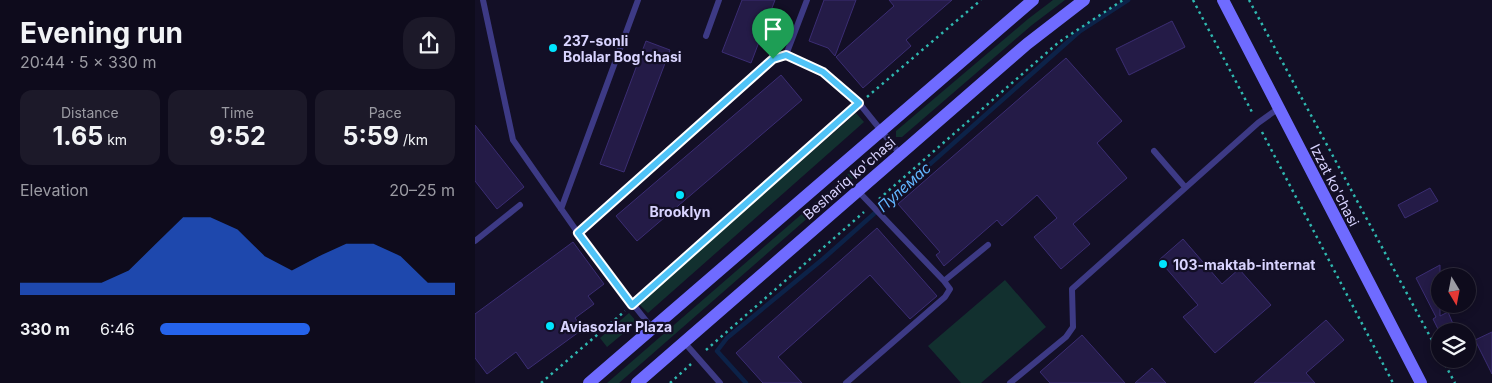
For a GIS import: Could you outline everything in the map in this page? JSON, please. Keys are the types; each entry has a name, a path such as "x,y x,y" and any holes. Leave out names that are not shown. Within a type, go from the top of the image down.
{"main road":[{"name":"Beshariq ko'chasi","path":"589,383 1033,0"},
{"name":"Beshariq ko'chasi","path":"637,383 1027,44 1084,0"},
{"name":"Izzat ko'chasi","path":"1223,0 1421,383"}],"lane":[{"path":"483,0 513,140 578,233 632,305 652,328"},
{"path":"561,209 638,0"},
{"path":"706,36 719,0"},
{"path":"786,55 807,0"},
{"path":"578,233 773,59 786,55 823,72 859,103 900,154"},
{"path":"1009,383 1066,337 1073,327 1071,289 1257,123 1279,108"},
{"path":"1154,151 1185,187"},
{"path":"846,383 945,297 949,290 944,281 858,191"},
{"path":"475,241 520,205"},
{"path":"944,281 988,245"},
{"path":"684,342 720,383"}],"path":[{"path":"541,383 632,305 859,103 981,0"},
{"path":"670,383 1059,42 1123,0"},
{"path":"1193,0 1393,383"},
{"path":"1249,0 1431,338"},
{"path":"1447,368 1455,383"}],"green space":[{"path":"1053,0 1065,0 1032,25 902,137 896,137 896,131"},
{"path":"856,113 864,122 648,313 639,304"},
{"path":"878,148 882,153 619,383 607,383"},
{"path":"1005,280 1046,327 981,383 961,383 928,346"},
{"path":"629,313 637,322 607,347 600,338"}],"building":[{"path":"742,0 775,0 751,63 722,52"},
{"path":"824,0 856,0 835,56 828,48 809,41"},
{"path":"889,0 952,0 906,40 911,46 863,88 836,57 894,6"},
{"path":"1172,21 1185,47 1129,75 1116,49"},
{"path":"646,41 670,50 624,172 600,164"},
{"path":"1066,58 1122,121 1097,143 1127,178 1073,224 1090,244 1061,269 1034,237 1057,218 1037,195 1002,226 997,220 944,266 936,255 940,252 898,204"},
{"path":"781,75 802,100 637,241 616,216"},
{"path":"475,125 524,187 497,209 475,181"},
{"path":"1430,188 1438,201 1405,218 1398,205"},
{"path":"877,228 937,296 910,319 870,275 778,357 802,383 763,383 736,353"},
{"path":"1183,239 1222,284 1239,269 1271,305 1215,353 1183,317 1198,305 1159,260"},
{"path":"573,242 604,284 588,296 594,304 575,318 583,329 528,369 516,352 487,374 475,358 475,314"},
{"path":"1431,270 1431,307 1416,278"},
{"path":"1434,313 1440,313 1440,316 1448,313 1453,323 1435,323 1433,319 1436,317"},
{"path":"1326,320 1344,340 1306,373 1315,383 1254,383"},
{"path":"1492,332 1492,374 1476,342 1476,340"},
{"path":"1082,335 1125,383 1050,383 1040,372"},
{"path":"1152,368 1166,383 1135,383"}],"waterway":[{"name":"Пулемас","path":"746,383 717,351 727,338 823,259 1080,31 1128,0"}],"place":[{"name":"237-sonli Bolalar Bog'chasi","path":"553,48"},
{"name":"Brooklyn","path":"680,195"},
{"name":"103-maktab-internat","path":"1163,264"},
{"name":"Aviasozlar Plaza","path":"550,326"}],"route":[{"path":"786,55 823,72 859,103 632,305 578,233 773,59 786,55"}]}
